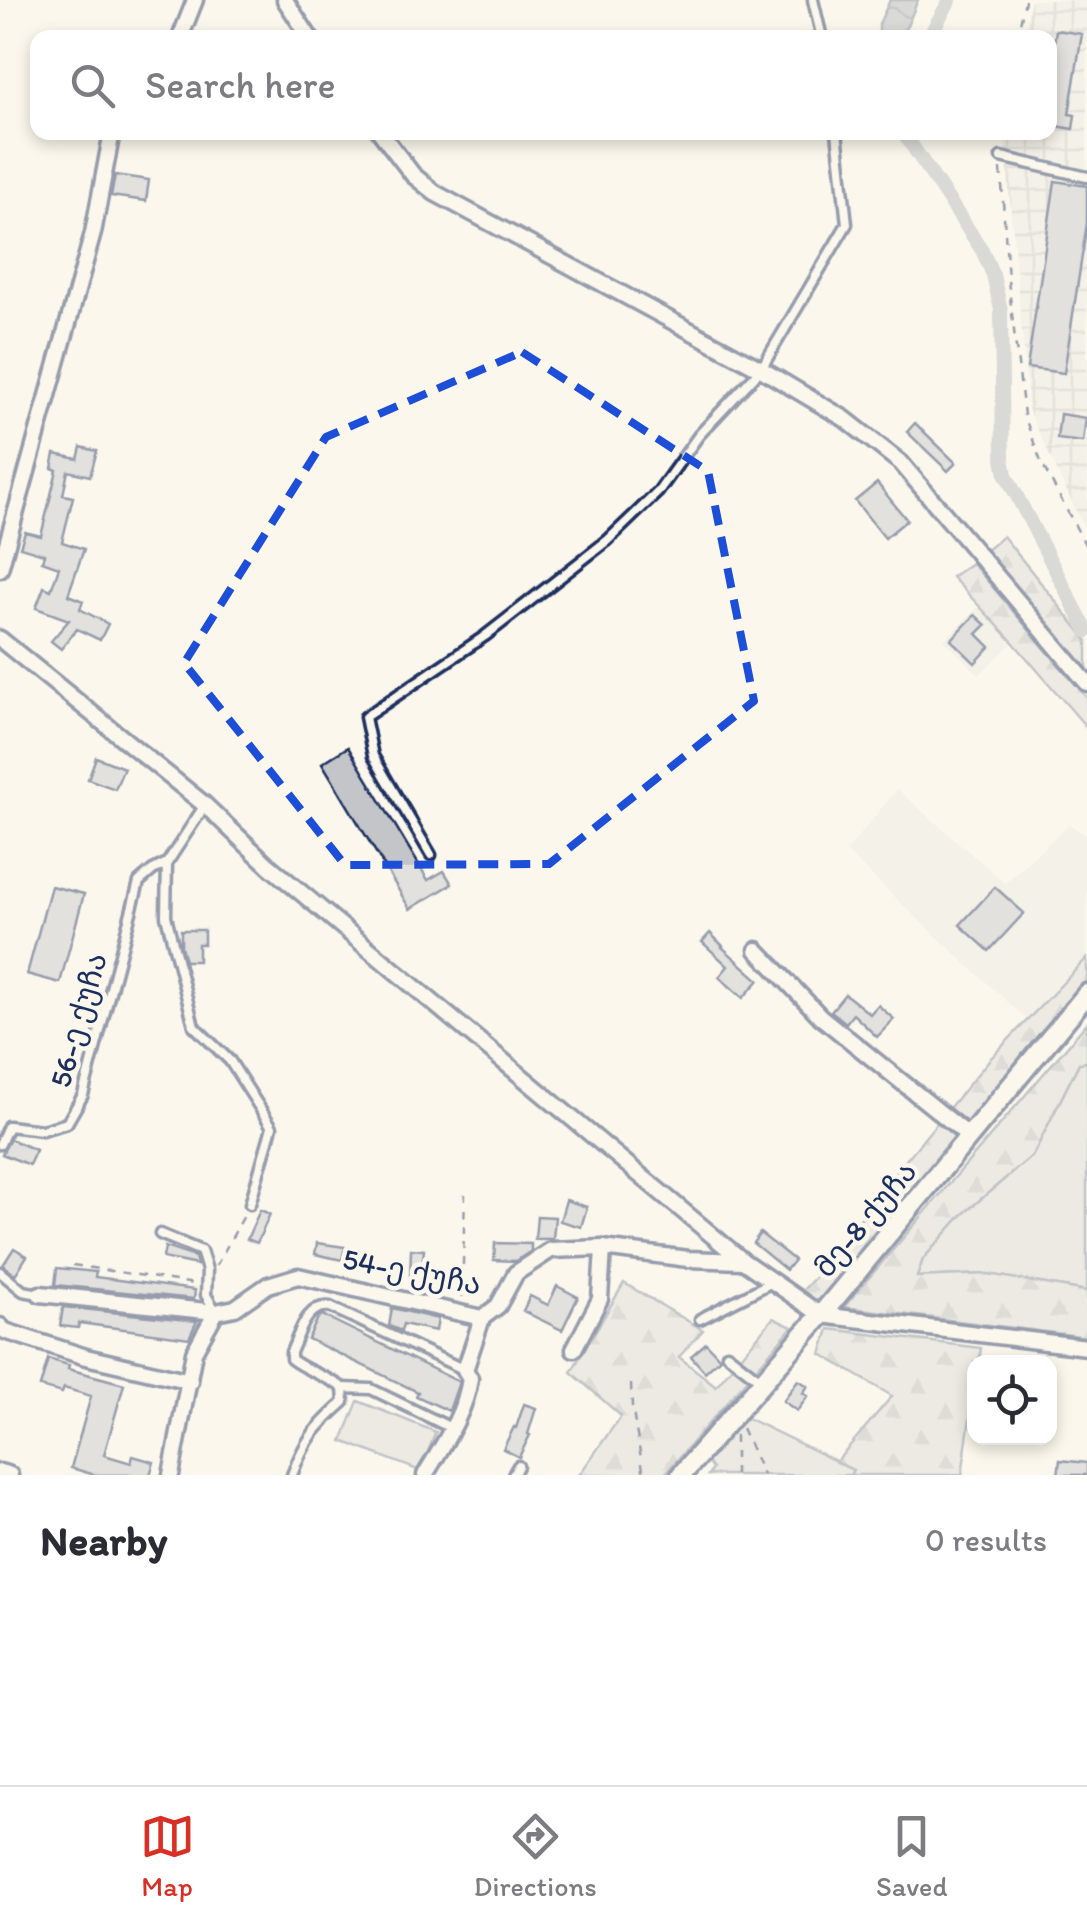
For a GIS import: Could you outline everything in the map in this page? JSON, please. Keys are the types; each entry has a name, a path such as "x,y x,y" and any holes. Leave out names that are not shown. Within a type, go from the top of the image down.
{"street":[{"path":"183,30 195,0"},
{"path":"286,0 305,30"},
{"path":"0,568 93,234 111,140"},
{"path":"386,140 413,176 436,193 846,418 901,464 1087,683"},
{"path":"0,640 205,805 268,865 743,1261 821,1315 1087,1347"},
{"path":"757,950 821,1017 970,1136"},
{"name":"მე-8 ქუჩა","path":"681,1475 821,1315 1087,994"},
{"path":"574,1349 600,1299 603,1248"},
{"name":"54-ე ქუჩა","path":"216,1312 235,1308 268,1284 298,1276 482,1318 498,1306 516,1273 551,1250 603,1248 688,1259 743,1261"},
{"path":"40,1294 216,1312 194,1352 171,1475"},
{"path":"425,1475 469,1389 470,1378 465,1370 482,1318"},
{"path":"2,1330 86,1357 190,1382"},
{"path":"0,1472 10,1475"}],"lane":[{"path":"813,0 820,30"},
{"path":"431,854 373,756 364,718 485,636 608,540 658,492 699,435 762,369 846,224 838,140"},
{"path":"1001,156 1087,177"},
{"path":"205,805 167,863 166,916 194,1026 230,1061 272,1128 250,1204"},
{"name":"56-ე ქუჩა","path":"0,1144 8,1126 42,1130 67,1123 83,1095 139,882 167,863"},
{"path":"160,1234 200,1251 207,1270 206,1296 216,1312"},
{"path":"0,1272 23,1291 40,1294"},
{"path":"700,1319 773,1282"},
{"path":"451,1428 371,1389 343,1388 296,1364 290,1359 291,1352 311,1310 320,1305 465,1370"},
{"path":"727,1354 762,1382"},
{"path":"292,1475 303,1446 344,1402 343,1388"}],"path":[{"path":"1019,30 1025,0"},
{"path":"1000,140 1008,280 1024,415 1041,462 1087,548"},
{"path":"462,1313 465,1194"},
{"path":"73,1264 206,1286 250,1204"},
{"path":"632,1384 632,1407 644,1475"},
{"path":"735,1413 736,1475"},
{"path":"735,1413 763,1475"}],"highlighted area":[{"path":"522,352 708,471 754,701 549,864 345,865 184,663 326,437"}],"shaded area":[{"path":"1031,0 1087,0 1087,534 1029,412 1005,140 1057,140 1057,30 1025,30"},
{"path":"979,606 1013,642 979,675 944,640"},
{"path":"897,789 1005,883 1069,824 1087,836 1087,958 1028,1021 846,852"}],"green space":[{"path":"1003,536 1087,640 1087,678 984,552"},
{"path":"972,563 1087,698 1087,728 952,577"},
{"path":"1087,958 1087,986 816,1305 800,1293 989,1060"},
{"path":"1087,1023 1087,1062 1079,1063 1033,1155 962,1215 923,1259 917,1277 988,1274 1087,1291 1087,1337 844,1307"},
{"path":"1087,1062 1087,1291 988,1274 916,1277 923,1259 962,1215 1033,1155 1079,1063"},
{"path":"624,1283 703,1330 679,1357 716,1386 773,1318 792,1327 664,1475 579,1475 621,1416 571,1372"},
{"path":"829,1329 981,1348 980,1355 967,1355 967,1440 962,1475 850,1475 853,1470 836,1462 892,1396 821,1354"},
{"path":"358,1401 436,1432 420,1471 342,1441"},
{"path":"743,1416 854,1470 850,1475 708,1475 712,1469 704,1458"}],"water":[{"path":"890,0 918,0 904,30 879,30"}],"building":[{"path":"1057,30 1082,34 1069,114 1075,115 1073,129 1057,126"},
{"path":"115,175 149,180 146,201 111,196"},
{"path":"1055,181 1087,186 1087,223 1064,373 1027,368"},
{"path":"1060,414 1086,418 1083,442 1057,439"},
{"path":"915,423 956,463 948,471 907,432"},
{"path":"81,447 97,451 90,476 68,471 63,495 73,497 62,542 84,549 68,595 83,601 80,609 108,624 100,640 77,629 61,649 51,641 69,620 36,608 44,587 51,590 59,567 42,561 44,554 20,547 25,532 41,536 57,470 52,468 55,454 78,459"},
{"path":"877,483 907,520 885,538 855,501"},
{"path":"975,615 986,625 977,634 990,647 975,663 951,640"},
{"path":"348,747 428,880 444,871 452,884 410,909 322,763"},
{"path":"96,757 124,768 115,789 88,779"},
{"path":"51,886 84,894 60,983 27,974"},
{"path":"995,887 1024,913 989,951 960,925"},
{"path":"181,930 204,930 204,944 198,944 198,961 185,961"},
{"path":"710,933 759,980 743,998 719,977 728,966 702,942"},
{"path":"845,994 870,1014 878,1005 894,1019 877,1037 853,1014 846,1023 831,1011"},
{"path":"10,1139 36,1150 29,1165 2,1154"},
{"path":"566,1200 587,1207 581,1227 560,1221"},
{"path":"260,1210 270,1214 257,1243 247,1239"},
{"path":"537,1216 555,1217 553,1239 535,1239"},
{"path":"760,1233 794,1260 786,1270 753,1243"},
{"path":"317,1243 345,1247 342,1260 315,1254"},
{"path":"495,1243 531,1244 531,1251 516,1261 494,1260"},
{"path":"165,1247 195,1257 197,1265 163,1258"},
{"path":"14,1248 27,1256 15,1275 3,1265"},
{"path":"411,1249 424,1250 421,1278 410,1278"},
{"path":"57,1268 195,1290 194,1299 55,1285"},
{"path":"557,1286 578,1297 562,1330 523,1311 530,1296 548,1305"},
{"path":"63,1307 197,1321 189,1338 79,1323 78,1328 60,1326"},
{"path":"392,1308 438,1319 436,1331 403,1324 401,1331 389,1326"},
{"path":"322,1315 459,1382 449,1411 308,1339"},
{"path":"706,1343 720,1358 705,1372 691,1356"},
{"path":"48,1359 69,1365 68,1369 124,1384 104,1455 131,1463 133,1456 154,1462 150,1475 95,1475 71,1468 91,1396 64,1388 62,1393 40,1387"},
{"path":"798,1380 808,1386 803,1393 808,1396 797,1411 783,1401"},
{"path":"524,1404 536,1408 530,1435 519,1457 503,1449"},
{"path":"1060,1460 1087,1463 1087,1475 1058,1475"}],"waterway":[{"path":"933,30 950,0"},
{"path":"908,140 982,250 993,275 1001,310 1006,475 1087,631"}]}
